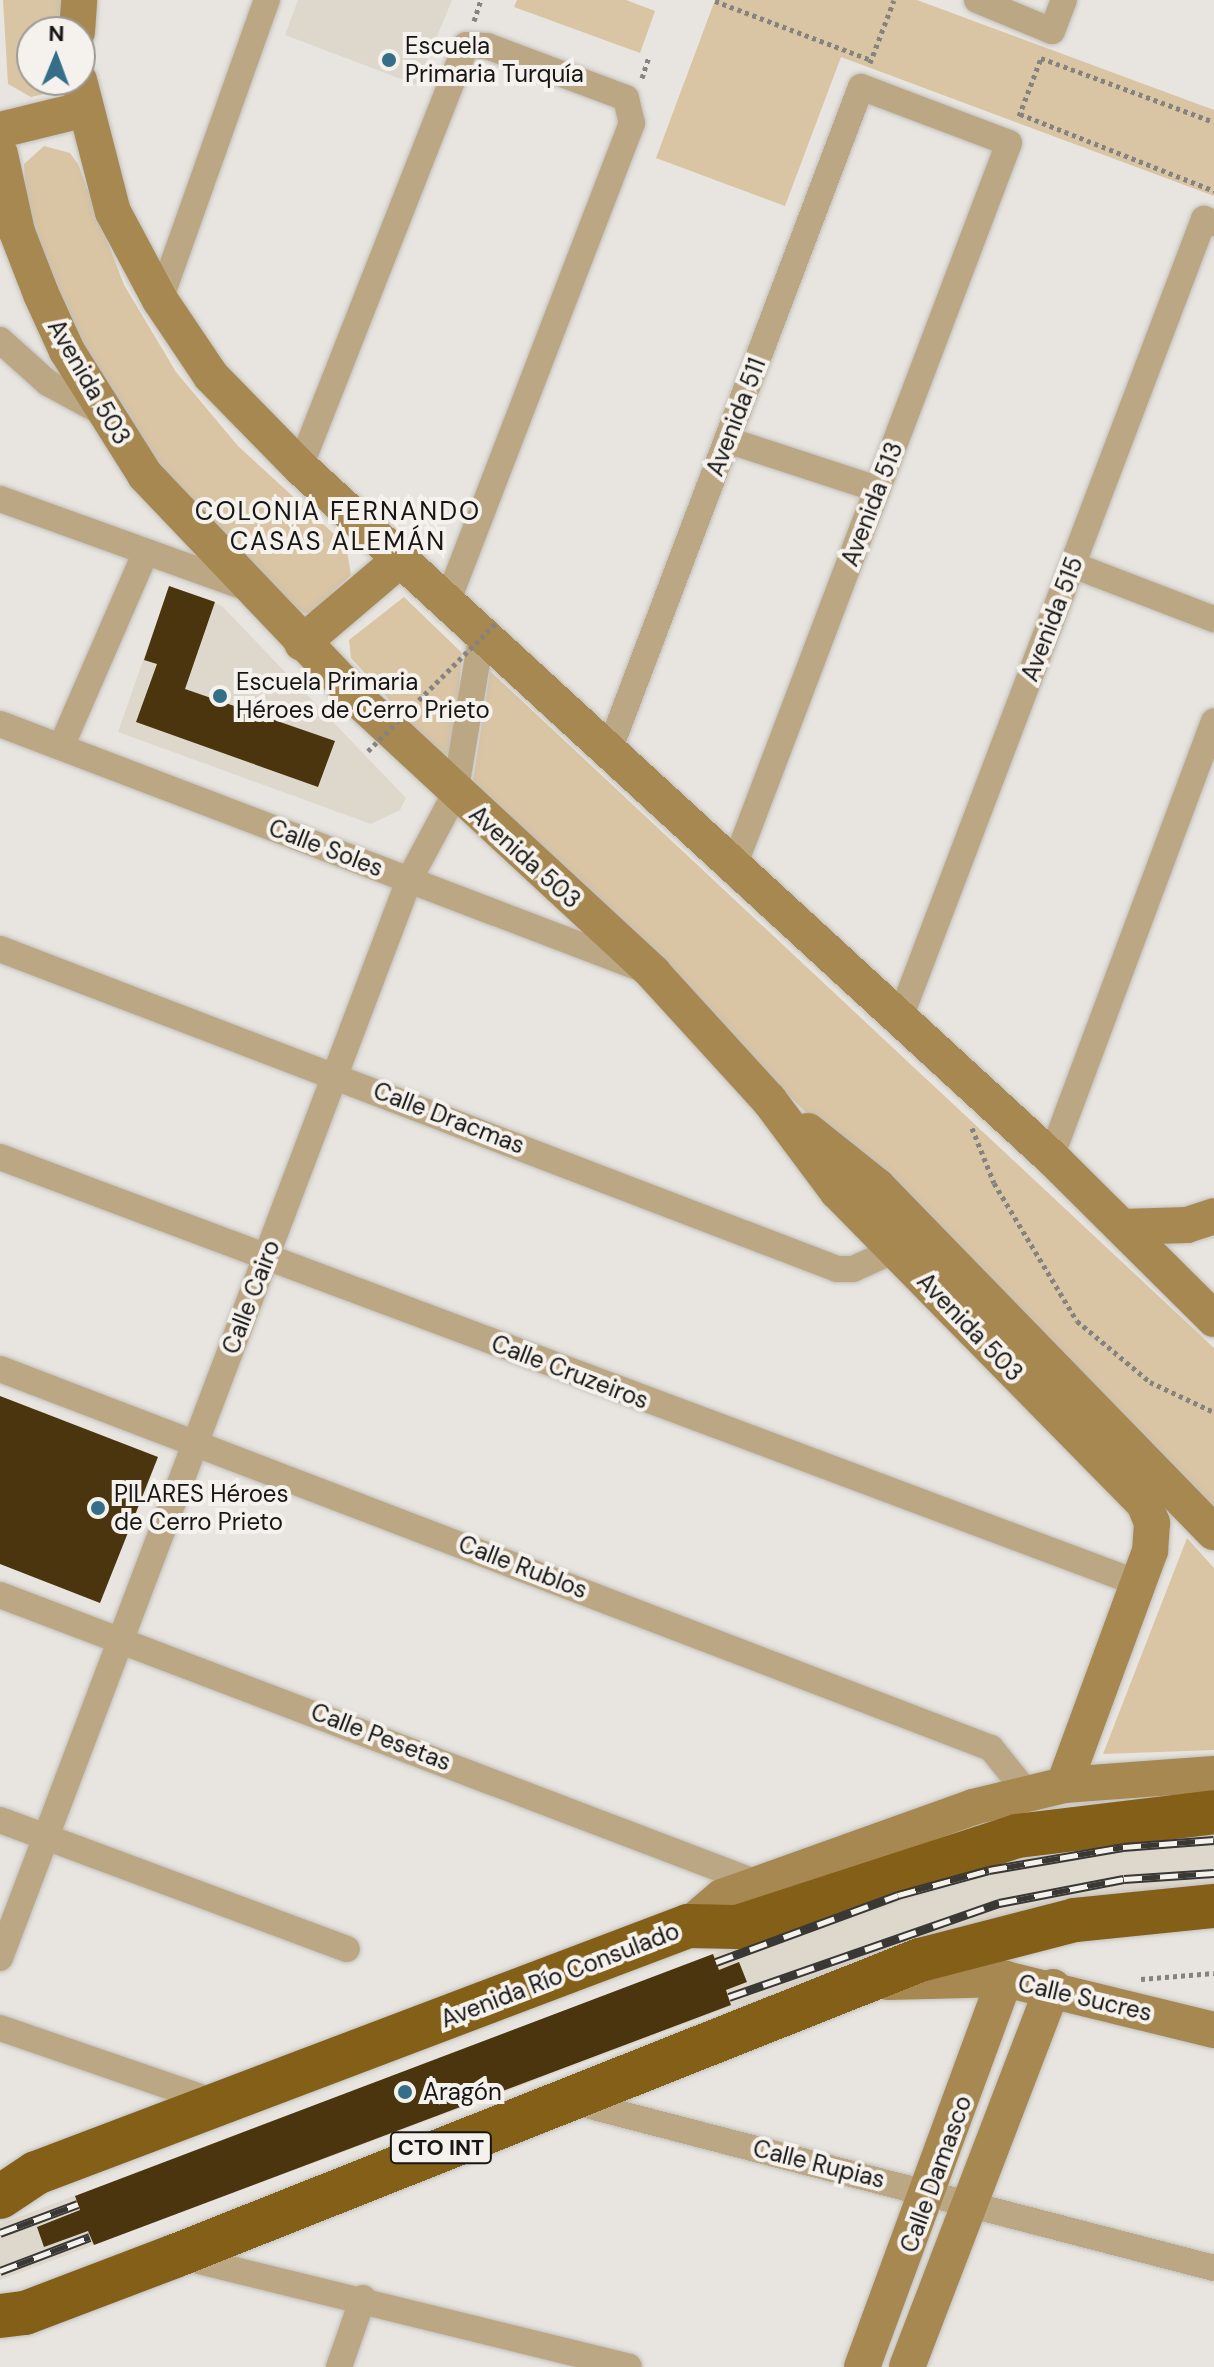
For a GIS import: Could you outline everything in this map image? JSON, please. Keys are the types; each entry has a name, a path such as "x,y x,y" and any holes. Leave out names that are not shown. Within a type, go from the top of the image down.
{"highway":[{"path":"688,1926 737,1927 1017,1836 1214,1812"},
{"name":"CTO INT","path":"8,2321 563,2099 991,1937 1138,1909 1214,1906"},
{"name":"Avenida Río Consulado","path":"0,2197 18,2174 221,2104 688,1926"}],"street":[{"path":"160,300 267,0"},
{"path":"977,0 1052,31 1064,0"},
{"path":"300,467 466,45 487,46 603,88 633,106 632,123 448,600"},
{"path":"861,87 1009,143"},
{"name":"Avenida 511","path":"610,748 861,87"},
{"path":"0,130 78,96"},
{"path":"80,96 113,212 160,300 211,376 300,467 448,600 490,627 610,748 960,1077 1051,1157 1214,1319"},
{"name":"Avenida 513","path":"734,866 1009,143"},
{"name":"Avenida 503","path":"0,154 17,232 41,294 103,413 145,475 245,587 455,794 653,973 769,1100 837,1191 1144,1503 1152,1523 1140,1584"},
{"name":"Avenida 515","path":"900,1018 1073,565 1209,221"},
{"path":"0,340 48,383 103,413"},
{"path":"727,440 877,489"},
{"path":"0,499 145,554 245,587"},
{"path":"61,747 145,554"},
{"path":"302,643 402,558"},
{"path":"1073,565 1214,619"},
{"name":"Calle Cairo","path":"0,1958 124,1638 409,880 455,794 490,627"},
{"path":"1051,1157 1214,721"},
{"name":"Calle Soles","path":"0,724 653,973"},
{"name":"Calle Dracmas","path":"0,949 336,1074 837,1269 848,1271 895,1250"},
{"path":"769,1100 877,1186 1214,1532"},
{"name":"Calle Cruzeiros","path":"0,1157 1140,1584"},
{"path":"1123,1227 1187,1225 1214,1216"},
{"name":"Calle Rublos","path":"0,1369 196,1441 991,1748 1027,1793"},
{"path":"1064,1785 1140,1584"},
{"name":"Calle Pesetas","path":"0,1595 124,1638 760,1884"},
{"name":"Avenida Río Consulado","path":"688,1926 722,1897 1027,1793 1064,1785 1214,1774"},
{"path":"0,1820 347,1949"},
{"name":"Calle Sucres","path":"858,1985 1005,1979 1053,1987 1214,2030"},
{"name":"Calle Damasco","path":"862,2367 931,2193 1005,1979"},
{"name":"Calle Damasco","path":"907,2367 1053,1987"},
{"path":"0,2028 221,2104"},
{"name":"Calle Rupias","path":"563,2099 1214,2268"},
{"path":"175,2256 363,2298 629,2367"},
{"path":"339,2367 363,2298"}],"path":[{"path":"861,87 893,0"},
{"path":"715,1 871,60"},
{"path":"1009,143 1052,31"},
{"path":"1041,58 1214,122"},
{"path":"1020,114 1214,191"},
{"path":"368,751 490,627"},
{"path":"960,1077 966,1113 994,1183 1077,1321 1150,1382 1214,1412"}],"shaded area":[{"path":"3,0 63,0 62,16 16,16 16,89 8,84"},
{"name":"Escuela Primaria Turquía","path":"298,0 452,0 417,85 285,35"},
{"path":"517,0 626,0 655,11 640,53 514,7"},
{"path":"715,0 917,0 1214,110 1214,196 841,57 785,206 656,158"},
{"path":"44,146 70,153 78,164 124,285 176,372 238,446 346,545 351,575 311,613 296,613 179,492 79,347 27,222 24,164"},
{"name":"Escuela Primaria Héroes de Cerro Prieto","path":"169,586 222,606 406,798 400,810 371,824 118,732"},
{"path":"404,597 462,653 452,768 351,658 349,640"},
{"path":"490,671 1214,1348 1214,1510 472,787"},
{"path":"1187,1538 1214,1568 1214,1750 1103,1754"},
{"path":"1214,1831 1214,1885 1063,1899 880,1952 0,2280 0,2224 901,1883 1012,1855"}],"building":[{"path":"169,586 215,602 185,689 335,741 318,787 136,722 157,664 144,660"},
{"path":"0,1396 158,1457 100,1603 0,1564"},
{"path":"713,1954 719,1970 739,1962 747,1982 726,1990 731,2005 94,2245 88,2231 44,2247 37,2227 80,2210 75,2196"}],"railway":[{"path":"716,1962 898,1895 989,1870 1123,1847 1214,1840"},
{"path":"729,1997 999,1903 1124,1879 1214,1873"},
{"path":"0,2233 78,2204"},
{"path":"0,2271 90,2237"}],"place":[{"name":"Escuela Primaria Turquía","path":"389,60"},
{"name":"Escuela Primaria Héroes de Cerro Prieto","path":"220,696"},
{"name":"PILARES Héroes de Cerro Prieto","path":"98,1508"},
{"name":"Aragón","path":"405,2092"}],"district":[{"name":"COLONIA FERNANDO CASAS ALEMÁN","path":"338,527"}]}
